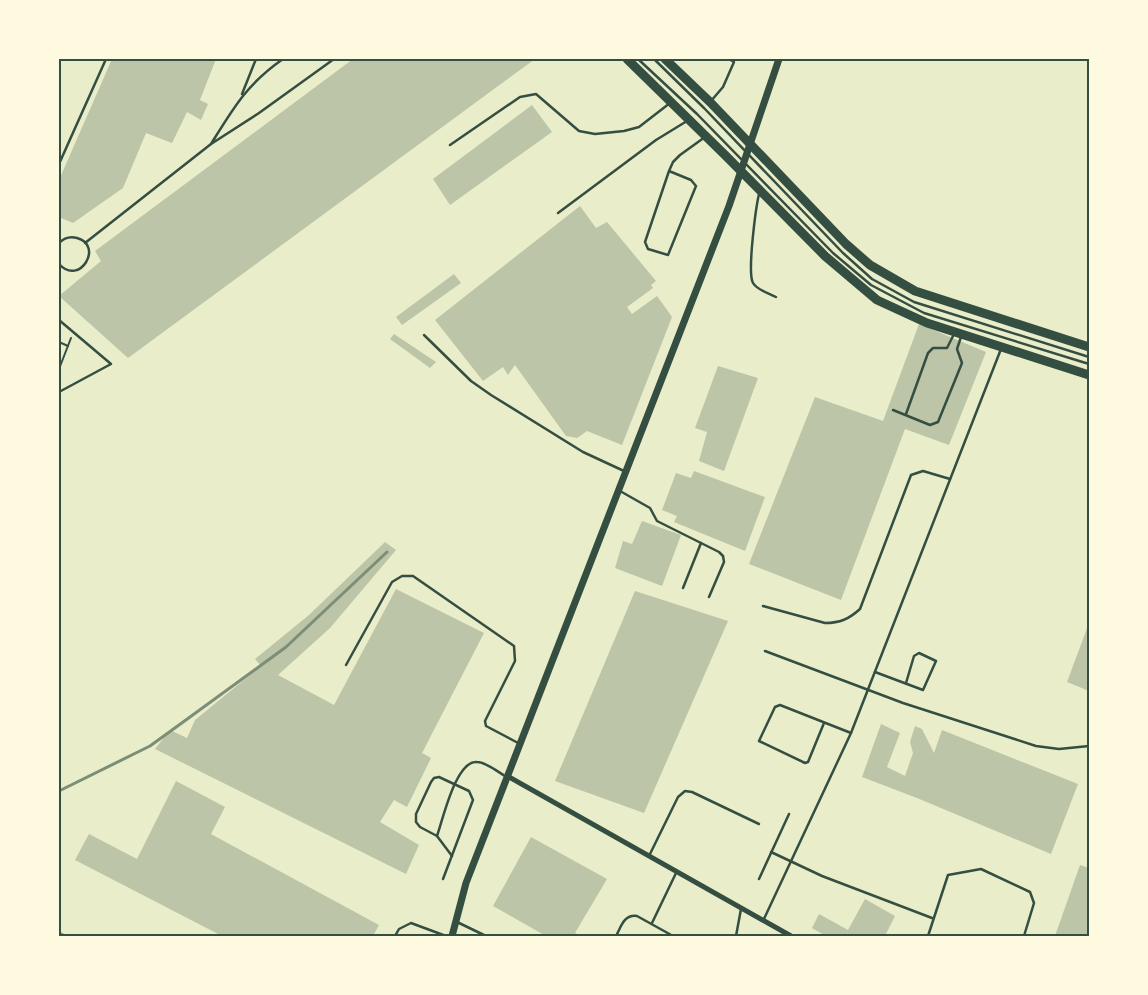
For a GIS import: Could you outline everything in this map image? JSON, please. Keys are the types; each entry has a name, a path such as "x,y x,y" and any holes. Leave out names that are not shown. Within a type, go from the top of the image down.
{"main road":[{"path":"626,59 688,120 742,166 760,190 825,256 877,300 908,316 958,334 1089,375"},
{"path":"665,59 710,102 846,244 870,265 931,298 1089,347"}],"street":[{"path":"452,936 466,883 522,744 626,472 742,166 779,59"},
{"path":"509,777 791,936"}],"lane":[{"path":"59,164 106,59"},
{"path":"212,144 241,96 256,59"},
{"path":"241,96 262,74 283,59"},
{"path":"85,243 212,144 334,59"},
{"path":"638,59 697,114 742,166 833,253 871,286 924,312 1089,364"},
{"path":"654,59 843,253 872,279 914,302 1089,357"},
{"path":"710,102 723,86 735,60 729,59"},
{"path":"450,146 520,97 530,94 536,94 578,131 595,134 624,131 639,127 671,103"},
{"path":"558,213 656,140 688,120"},
{"path":"670,171 691,180 696,186 668,255 648,249 645,245 673,162 706,136"},
{"path":"760,190 756,205 751,276 759,289 776,297"},
{"path":"59,243 70,237 81,239 89,253 86,264 82,268 71,271 59,264"},
{"path":"59,320 111,364 59,392"},
{"path":"906,414 928,353 933,348 947,348 958,334"},
{"path":"893,410 930,425 940,420 962,363 957,349 958,334"},
{"path":"424,335 472,380 491,395 583,452 626,472"},
{"path":"763,921 851,734 1001,348"},
{"path":"59,385 64,389"},
{"path":"763,606 825,623 835,623 852,616 860,608 911,475 923,471 950,479"},
{"path":"618,490 650,508 657,521 701,542 723,556 724,562 709,597"},
{"path":"682,588 701,542"},
{"path":"346,665 392,582 402,576 413,576 514,646 515,661 484,722 491,730 522,744"},
{"path":"765,652 869,689 903,704 1036,746 1059,749 1089,746"},
{"path":"875,672 923,690 936,661 919,653 914,656 906,683"},
{"path":"824,723 808,762 805,763 759,741 775,707 780,705 851,734"},
{"path":"436,836 459,773 468,764 478,762 509,777"},
{"path":"443,879 452,856 473,800 469,791 439,777 434,778 416,814 416,822 420,827 436,836 452,856"},
{"path":"649,856 678,797 684,791 692,792 759,824"},
{"path":"759,879 789,814"},
{"path":"771,852 822,876 932,918"},
{"path":"928,936 932,918 948,875 981,869 1030,892 1034,903 1024,936"},
{"path":"652,923 677,871"},
{"path":"736,936 741,907"},
{"path":"616,936 626,918 631,915 652,923 673,936"},
{"path":"456,921 486,936"},
{"path":"395,936 399,929 411,923 446,936"}],"path":[{"path":"59,369 71,338"},
{"path":"59,342 68,346"}],"building":[{"path":"112,59 216,59 200,100 208,104 201,120 187,112 172,143 146,133 123,188 73,223 59,217 59,180"},
{"path":"353,59 535,59 128,358 59,296 101,261 95,251"},
{"path":"532,105 552,132 450,205 433,179"},
{"path":"580,206 596,228 607,222 656,281 651,285 653,288 627,307 632,314 657,296 672,317 622,445 587,431 577,438 566,436 515,365 508,375 503,367 483,381 435,320"},
{"path":"454,274 461,283 402,325 396,317"},
{"path":"919,324 986,352 949,445 905,429 841,600 749,564 815,397 883,421"},
{"path":"394,334 436,362 430,368 390,339"},
{"path":"718,366 758,378 724,471 699,461 707,432 695,428"},
{"path":"694,471 765,497 745,551 674,522 677,516 662,510 676,473 691,478"},
{"path":"642,521 681,535 662,586 615,568 623,541 632,544"},
{"path":"385,542 396,550 330,628 278,675 334,705 396,589 484,633 422,753 431,758 407,807 394,800 380,822 419,845 406,874 155,749 170,730 187,738 195,720 261,666 255,659 309,615"},
{"path":"635,591 728,621 644,813 555,781"},
{"path":"1089,623 1089,691 1067,682"},
{"path":"881,724 900,733 887,767 905,776 913,753 910,742 915,726 922,729 934,753 942,730 1078,784 1051,854 862,777"},
{"path":"176,781 225,807 211,834 379,925 373,936 222,936 75,860 89,834 137,859"},
{"path":"531,837 607,879 575,933 581,936 546,936 493,906"},
{"path":"1080,865 1089,868 1089,936 1055,936"},
{"path":"865,899 895,916 885,936 826,936 812,928 819,914 848,930"}],"railway":[{"path":"59,791 150,746 190,717 286,647 387,552"},
{"path":"59,933 65,936"}]}
